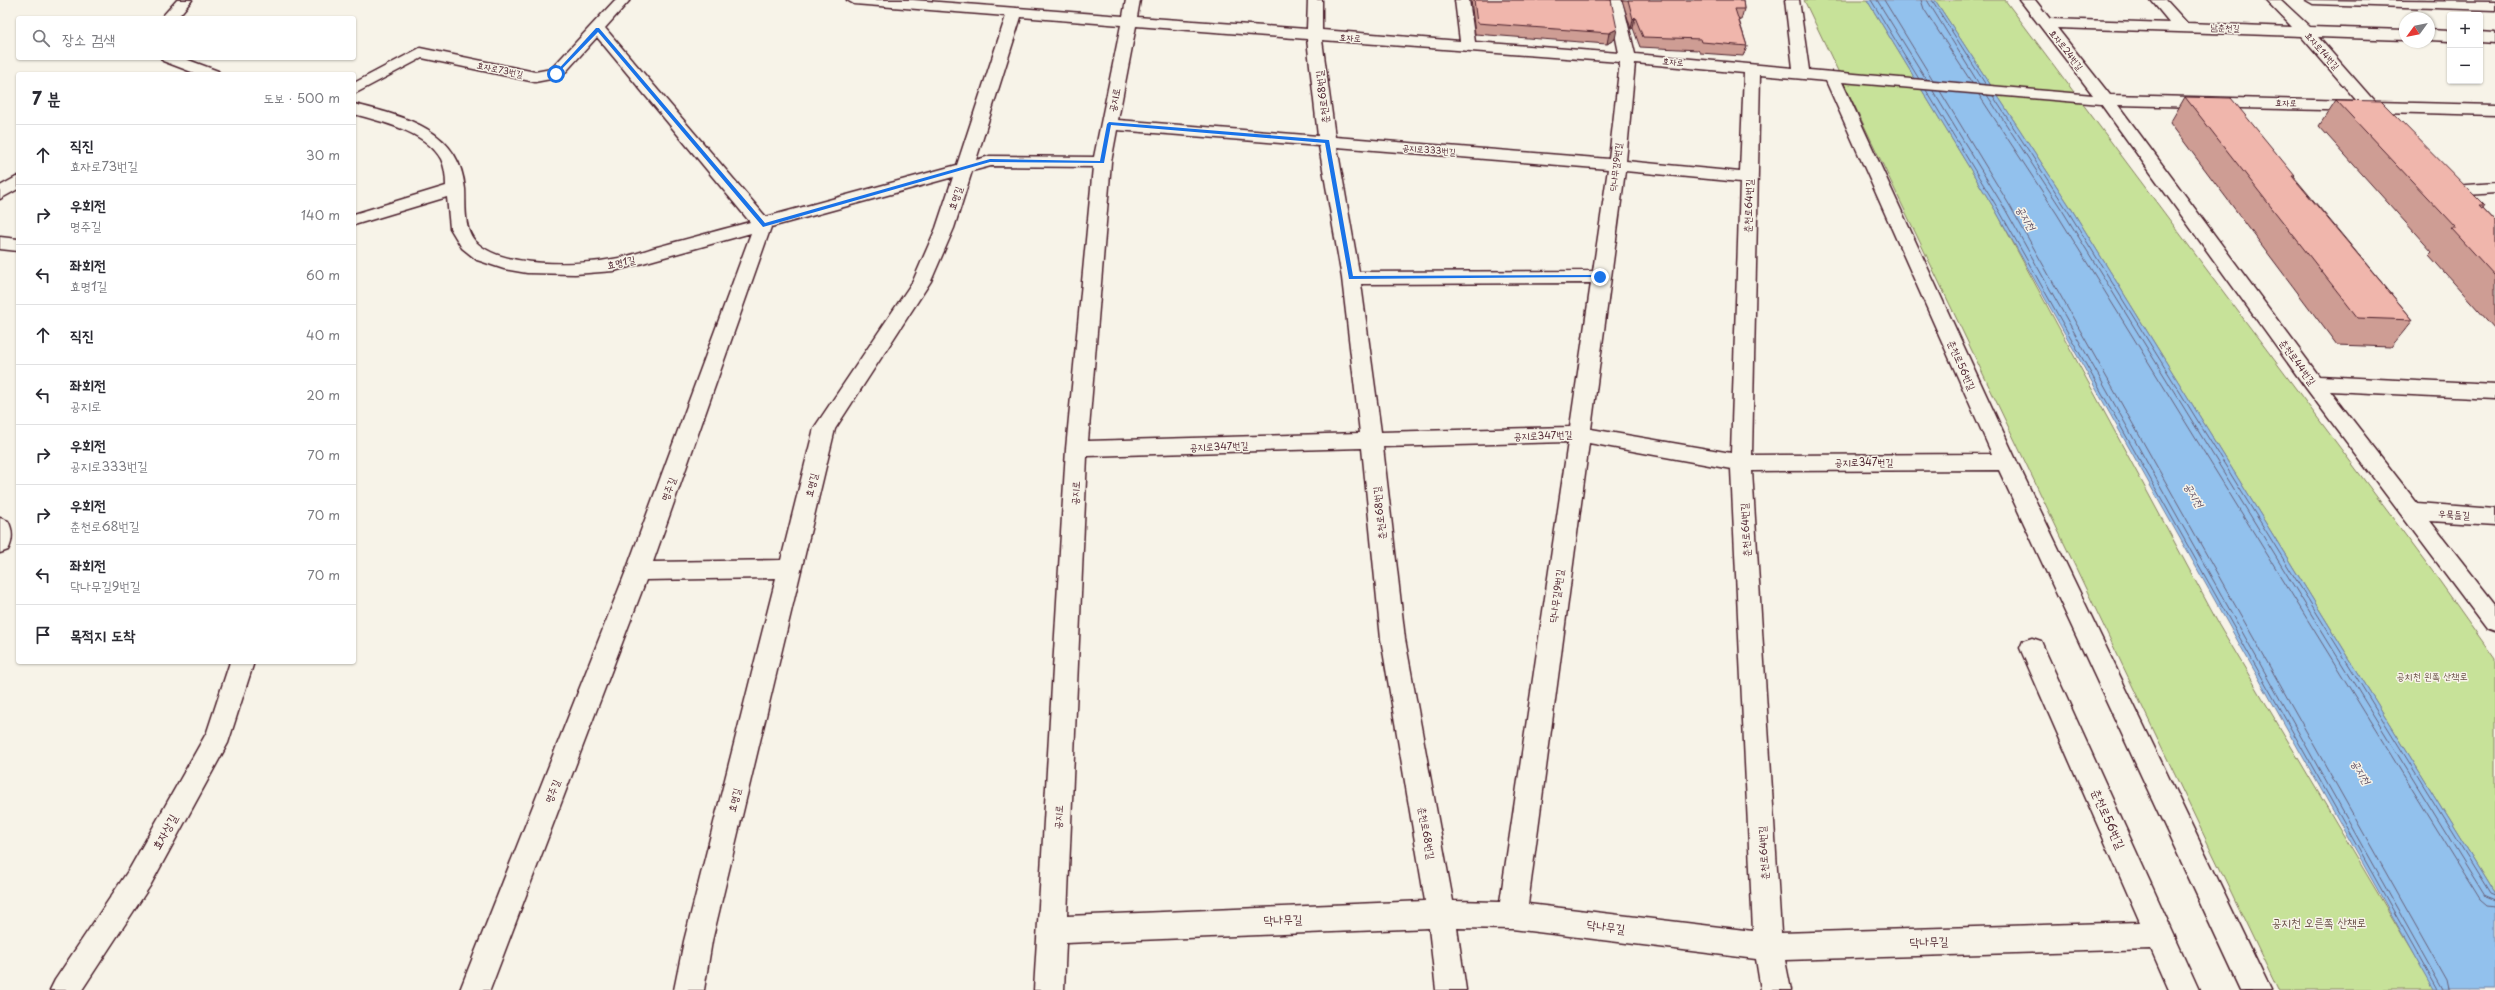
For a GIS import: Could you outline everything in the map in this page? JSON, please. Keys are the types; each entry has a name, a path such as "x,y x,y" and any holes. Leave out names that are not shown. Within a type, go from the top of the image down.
{"street":[{"path":"172,16 185,0"},
{"name":"효자로73번길","path":"356,88 420,53 535,77 556,74 623,0"},
{"name":"효자로","path":"854,0 1015,12 1131,10 1314,35 1752,68 2078,99 2368,105 2495,110"},
{"name":"춘천로68번길","path":"1315,0 1314,35 1327,141 1351,278 1372,442 1393,639 1442,914 1451,990"},
{"path":"1462,0 1468,47"},
{"name":"닥나무길9번길","path":"1512,916 1600,277 1617,165 1628,58 1615,0"},
{"path":"1792,0 1802,73"},
{"name":"효자로24번길","path":"2027,0 2106,100"},
{"path":"2158,0 2181,26"},
{"name":"효자로14번길","path":"2273,0 2305,32 2368,105 2384,121"},
{"path":"2313,0 2495,6"},
{"name":"공지로","path":"1049,990 1077,449 1102,162 1131,10"},
{"name":"효명길","path":"689,990 698,941 825,428 922,281 944,228 1015,12"},
{"name":"남춘천길","path":"2045,22 2399,35"},
{"path":"598,29 763,225"},
{"path":"2435,35 2447,36"},
{"path":"2483,37 2495,38"},
{"path":"174,60 207,72"},
{"name":"춘천로64번길","path":"1752,68 1741,463 1768,947 1776,990"},
{"name":"춘천로56번길","path":"1838,76 2006,462 2256,990"},
{"name":"춘천로44번길","path":"2106,100 2313,383 2412,511 2495,622"},
{"name":"효명1길","path":"356,110 423,134 449,156 456,188 459,228 474,251 507,264 556,269 614,265 763,225 965,166 990,161 1102,162"},
{"name":"공지로333번길","path":"1109,124 1617,165 1749,178"},
{"path":"0,194 16,182"},
{"path":"2472,206 2449,186 2495,188"},
{"path":"356,219 456,188"},
{"name":"명주길","path":"475,990 638,571 763,225"},
{"path":"0,243 16,245"},
{"path":"1351,278 1600,277"},
{"path":"2313,383 2495,392"},
{"name":"공지로347번길","path":"1077,449 1372,442 1579,434 1741,463 2006,462"},
{"name":"우묵들길","path":"2412,511 2495,517"},
{"path":"638,571 791,569"},
{"name":"춘천로56번길","path":"2032,648 2184,990"},
{"name":"효자상길","path":"65,990 140,877 219,735 241,664"},
{"name":"닥나무길","path":"1052,930 1442,914 1512,916 1768,947 2160,934"}],"green space":[{"name":"공지천 오른쪽 산책로","path":"1804,0 1867,0 1997,213 2217,621 2435,990 2278,990"},
{"name":"공치천 왼쪽 산책로","path":"1935,0 2005,0 2436,576 2495,659 2495,894 2069,205"}],"water":[{"name":"공지천","path":"1867,0 1935,0 2069,205 2495,894 2495,990 2434,990 1997,213"}],"building":[{"path":"1474,0 1611,0 1617,29 1609,33 1477,23"},
{"path":"1628,0 1743,0 1744,9 1735,9 1747,46 1702,42 1701,39 1643,37 1635,17 1633,19"},
{"path":"2185,97 2231,98 2295,176 2292,176 2413,320 2358,318"},
{"path":"2336,100 2381,101 2484,205 2479,205 2495,222 2495,276 2451,228 2456,228"}],"route":[{"path":"556,74 598,29 763,225 965,166 990,161 1102,162 1109,124 1327,141 1351,278 1600,277"}]}
